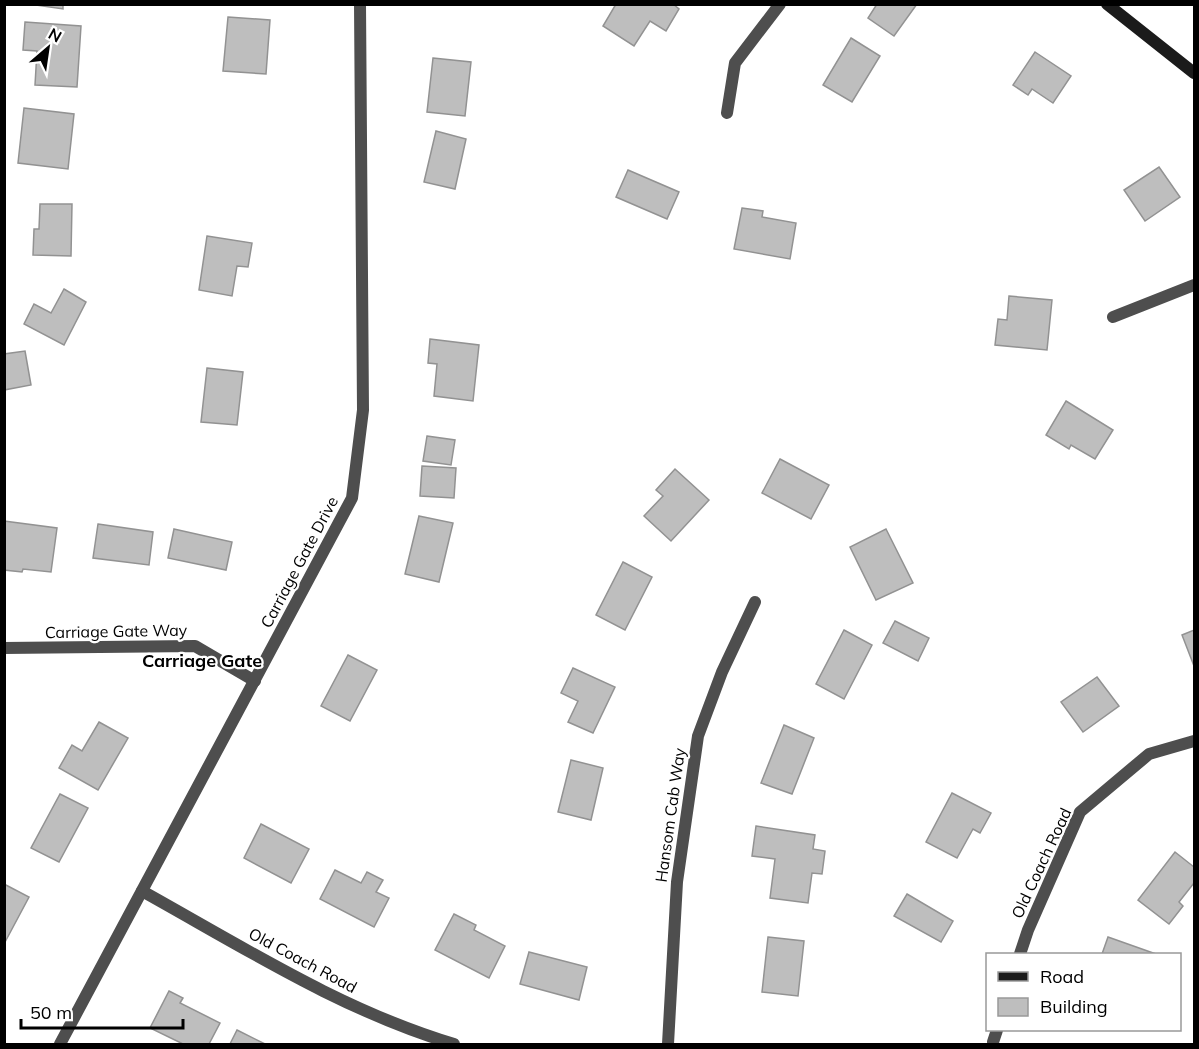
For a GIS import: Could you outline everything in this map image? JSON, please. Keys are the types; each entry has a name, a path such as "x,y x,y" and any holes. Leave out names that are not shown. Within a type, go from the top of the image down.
{"street":[{"name":"Carriage Gate Drive","path":"60,1044 352,498 363,410 360,4"},
{"path":"727,113 735,63 780,4"},
{"path":"1107,4 1194,73"},
{"path":"1113,317 1194,285"},
{"name":"Hansom Cab Way","path":"668,1044 677,882 698,736 722,672 755,602"},
{"name":"Carriage Gate Way","path":"4,648 195,646 255,681"},
{"name":"Old Coach Road","path":"1020,953 1028,930 1080,812 1149,754 1194,741"},
{"name":"Old Coach Road","path":"142,891 342,1001 421,1034 454,1044"}],"building":[{"path":"29,4 63,4 63,9"},
{"path":"616,4 673,4 679,9 666,31 650,21 634,46 603,26"},
{"path":"877,4 917,4 894,36 868,18"},
{"path":"228,17 270,20 266,74 223,71"},
{"path":"25,22 81,26 77,87 35,85 37,51 23,50"},
{"path":"851,38 880,56 852,102 823,85"},
{"path":"1035,52 1071,76 1053,103 1032,89 1028,95 1013,85"},
{"path":"433,58 471,62 465,116 427,112"},
{"path":"24,108 74,114 68,169 18,163"},
{"path":"436,131 466,139 455,189 424,182"},
{"path":"1159,167 1180,197 1145,221 1124,190"},
{"path":"628,170 679,192 667,219 616,197"},
{"path":"40,204 72,204 71,256 33,255 34,229 39,229"},
{"path":"742,208 763,211 762,217 796,223 790,259 734,249"},
{"path":"207,236 252,243 248,267 237,266 232,296 199,290"},
{"path":"64,289 86,302 64,345 24,324 34,304 51,313"},
{"path":"1009,296 1052,300 1047,350 995,345 998,319 1007,320"},
{"path":"430,339 479,345 473,401 434,396 437,364 428,363"},
{"path":"25,351 31,385 4,390 4,354"},
{"path":"207,368 243,372 237,425 201,422"},
{"path":"1066,401 1113,430 1095,459 1071,445 1069,449 1046,435"},
{"path":"427,436 455,440 451,465 423,461"},
{"path":"780,459 829,485 811,519 762,493"},
{"path":"422,466 456,468 454,498 420,496"},
{"path":"675,469 709,500 671,541 644,516 663,496 656,490"},
{"path":"419,516 453,523 439,582 405,574"},
{"path":"4,521 57,528 51,572 23,569 22,572 4,570"},
{"path":"98,524 153,532 149,565 93,558"},
{"path":"174,529 232,542 226,570 168,558"},
{"path":"886,529 913,583 876,600 850,547"},
{"path":"623,562 652,577 625,630 596,615"},
{"path":"895,621 929,638 918,661 883,643"},
{"path":"844,630 872,645 844,699 816,684"},
{"path":"1194,630 1194,666 1182,635"},
{"path":"348,655 377,670 350,721 321,706"},
{"path":"573,668 615,687 593,733 568,722 578,701 561,693"},
{"path":"1097,677 1119,706 1083,732 1061,702"},
{"path":"99,722 128,738 98,790 59,768 72,745 82,751"},
{"path":"784,725 814,738 792,794 761,783"},
{"path":"571,760 603,768 591,820 558,812"},
{"path":"952,793 991,813 980,833 973,829 957,858 926,842"},
{"path":"60,794 88,808 59,862 31,848"},
{"path":"261,824 309,849 291,883 244,858"},
{"path":"756,826 815,835 813,849 825,851 822,874 812,873 808,903 770,898 775,859 752,856"},
{"path":"1175,852 1194,867 1194,883 1179,902 1183,906 1169,924 1138,900"},
{"path":"335,870 361,883 367,872 383,880 376,892 389,898 374,927 320,899"},
{"path":"4,884 29,897 4,944"},
{"path":"907,894 953,921 941,942 894,916"},
{"path":"454,914 476,925 474,930 505,946 489,978 435,950"},
{"path":"768,937 804,941 798,996 762,992"},
{"path":"1108,937 1153,953 1102,953"},
{"path":"529,952 587,967 579,1000 520,984"},
{"path":"169,991 183,998 180,1003 220,1023 209,1044 183,1044 150,1028"},
{"path":"237,1030 265,1044 230,1044"}],"district":[{"name":"Carriage Gate","path":"202,660"}]}
